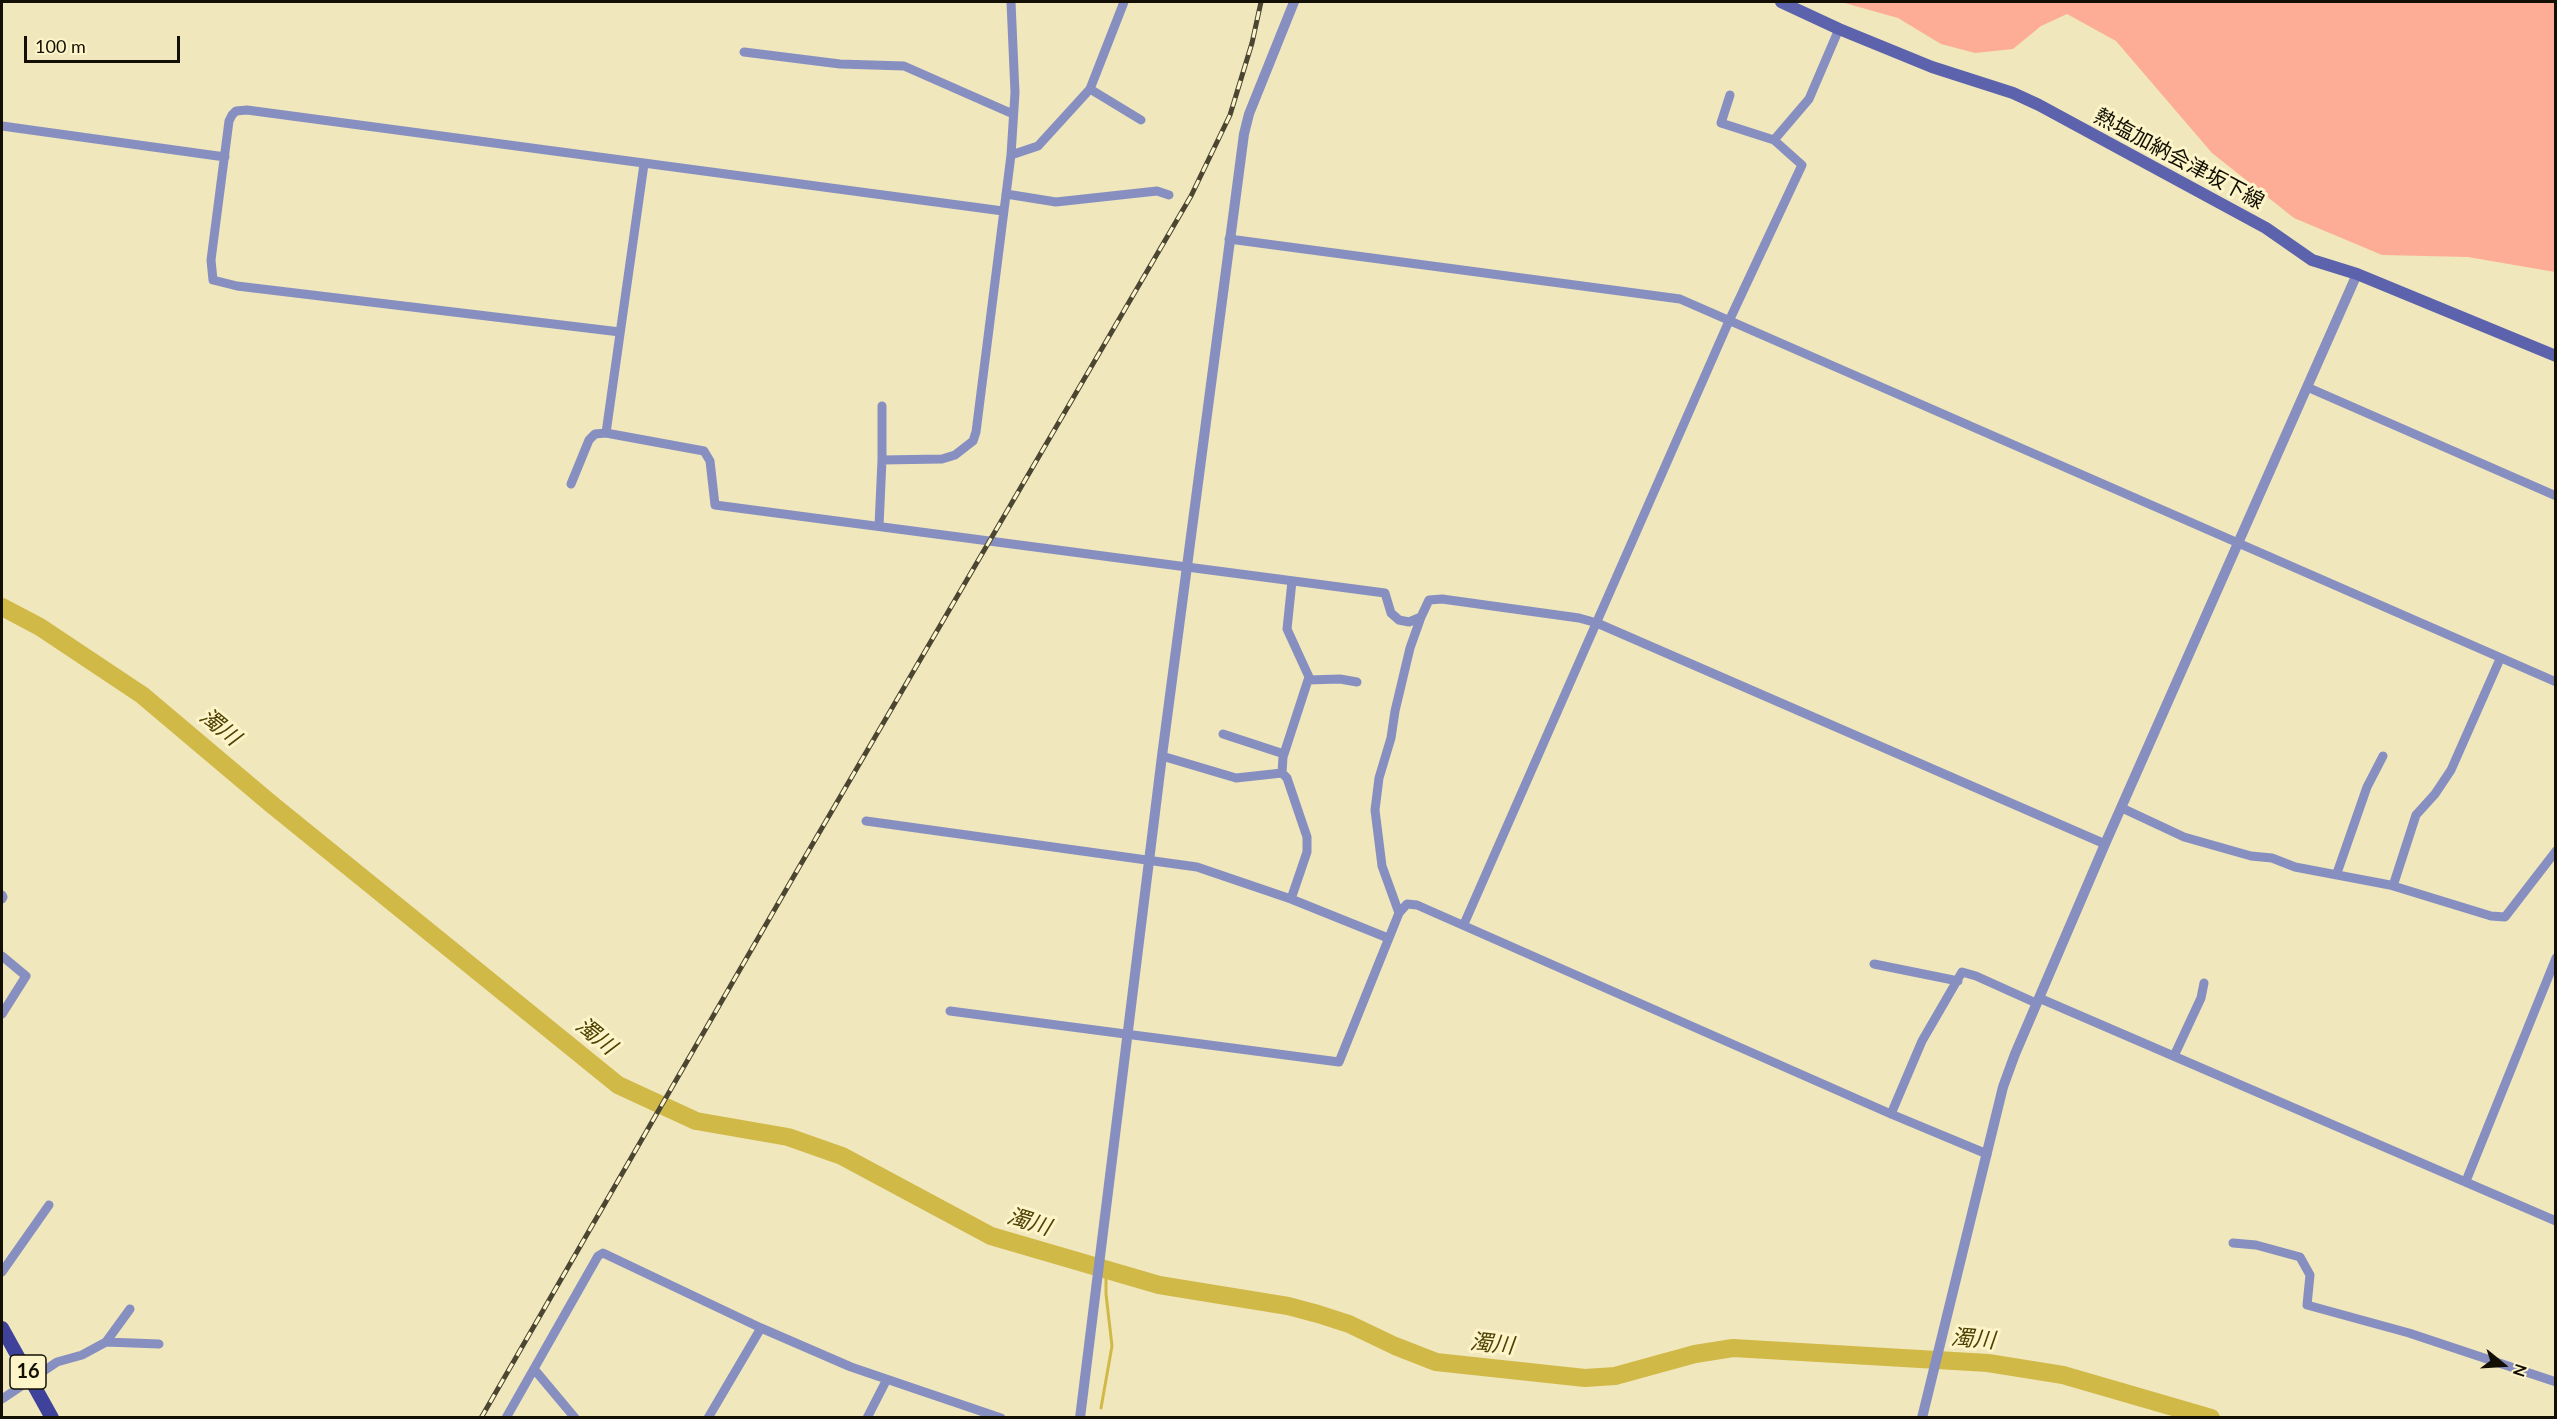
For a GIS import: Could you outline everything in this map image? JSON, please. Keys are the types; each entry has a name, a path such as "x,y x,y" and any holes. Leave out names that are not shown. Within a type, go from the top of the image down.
{"main road":[{"name":"熱塩加納会津坂下線","path":"1781,2 1839,29 1932,67 2013,93 2039,105 2266,228 2312,260 2357,274 2556,356"},
{"name":"16","path":"2,1328 52,1418"}],"street":[{"path":"882,460 942,459 955,455 973,441 976,432 1011,155 1015,76 1011,2"},
{"path":"1011,155 1038,146 1090,89 1124,2"},
{"path":"1080,1418 1229,239 1249,114 1294,2"},
{"path":"1774,140 1809,99 1839,29"},
{"path":"744,52 840,64 904,66 1013,114"},
{"path":"1090,89 1141,120"},
{"path":"1464,924 1729,321 1802,165 1774,140 1721,123 1730,95"},
{"path":"620,332 237,286 216,281 211,277 210,271 229,121 236,111 240,110 1003,211"},
{"path":"2,126 225,157"},
{"path":"606,433 644,164"},
{"path":"1006,194 1056,202 1157,191 1169,195"},
{"path":"1229,239 1680,299 2556,682"},
{"path":"1922,1418 2003,1087 2105,844 2357,274"},
{"path":"2307,387 2556,496"},
{"path":"879,526 882,406"},
{"path":"571,484 590,440 595,434 606,433 704,451 710,461 715,505 1385,593 1391,614 1398,620 1409,622 1421,617"},
{"path":"1282,773 1284,754 1308,680 1307,671 1287,629 1292,581"},
{"path":"1399,913 1382,866 1375,810 1410,648 1430,600 1442,599 1579,618 1597,623 2105,844"},
{"path":"2393,886 2416,815 2435,794 2451,770 2500,659"},
{"path":"1308,680 1340,679 1357,682"},
{"path":"1223,734 1284,754"},
{"path":"1162,756 1236,778 1282,773"},
{"path":"2337,873 2367,787 2383,756"},
{"path":"1282,773 1287,778 1307,837 1307,852 1291,899"},
{"path":"2122,808 2184,837 2251,856 2272,858 2295,867 2337,873 2393,886 2491,916 2505,917 2556,851"},
{"path":"866,821 1207,869 1291,899 1388,938"},
{"path":"950,1011 1339,1062 1399,913 1407,904 1418,905 1891,1114 1987,1154"},
{"path":"2,956 26,976 2,1014"},
{"path":"2466,1181 2556,958"},
{"path":"1874,964 1958,981"},
{"path":"1891,1114 1922,1041 1965,971 2174,1056 2556,1221"},
{"path":"2174,1056 2201,998 2204,983"},
{"path":"2,1272 49,1205"},
{"path":"2233,1243 2256,1245 2300,1257 2310,1275 2307,1305 2409,1333 2556,1382"},
{"path":"506,1418 598,1256 603,1253 761,1328 886,1381 1001,1418"},
{"path":"2,1400 57,1362 82,1355 106,1342 130,1309"},
{"path":"708,1418 761,1328"},
{"path":"106,1342 159,1344"},
{"path":"534,1369 575,1418"},
{"path":"867,1418 886,1381"}],"shaded area":[{"path":"1841,2 2555,2 2555,272 2468,257 2382,255 2294,218 2212,153 2116,41 2067,14 2041,26 2013,49 1975,53 1941,44 1898,18"}],"waterway":[{"name":"濁川","path":"2,607 40,627 142,695 270,803 618,1085 696,1121 788,1137 842,1156 991,1236 1159,1285 1288,1306 1318,1314 1349,1324 1436,1362 1585,1378 1615,1376 1695,1354 1733,1348 1988,1363 2063,1375 2211,1418"},
{"path":"1101,1408 1112,1346 1106,1294 1106,1270"}],"railway":[{"path":"481,1418 1191,196 1230,115 1252,43 1261,2"}]}
